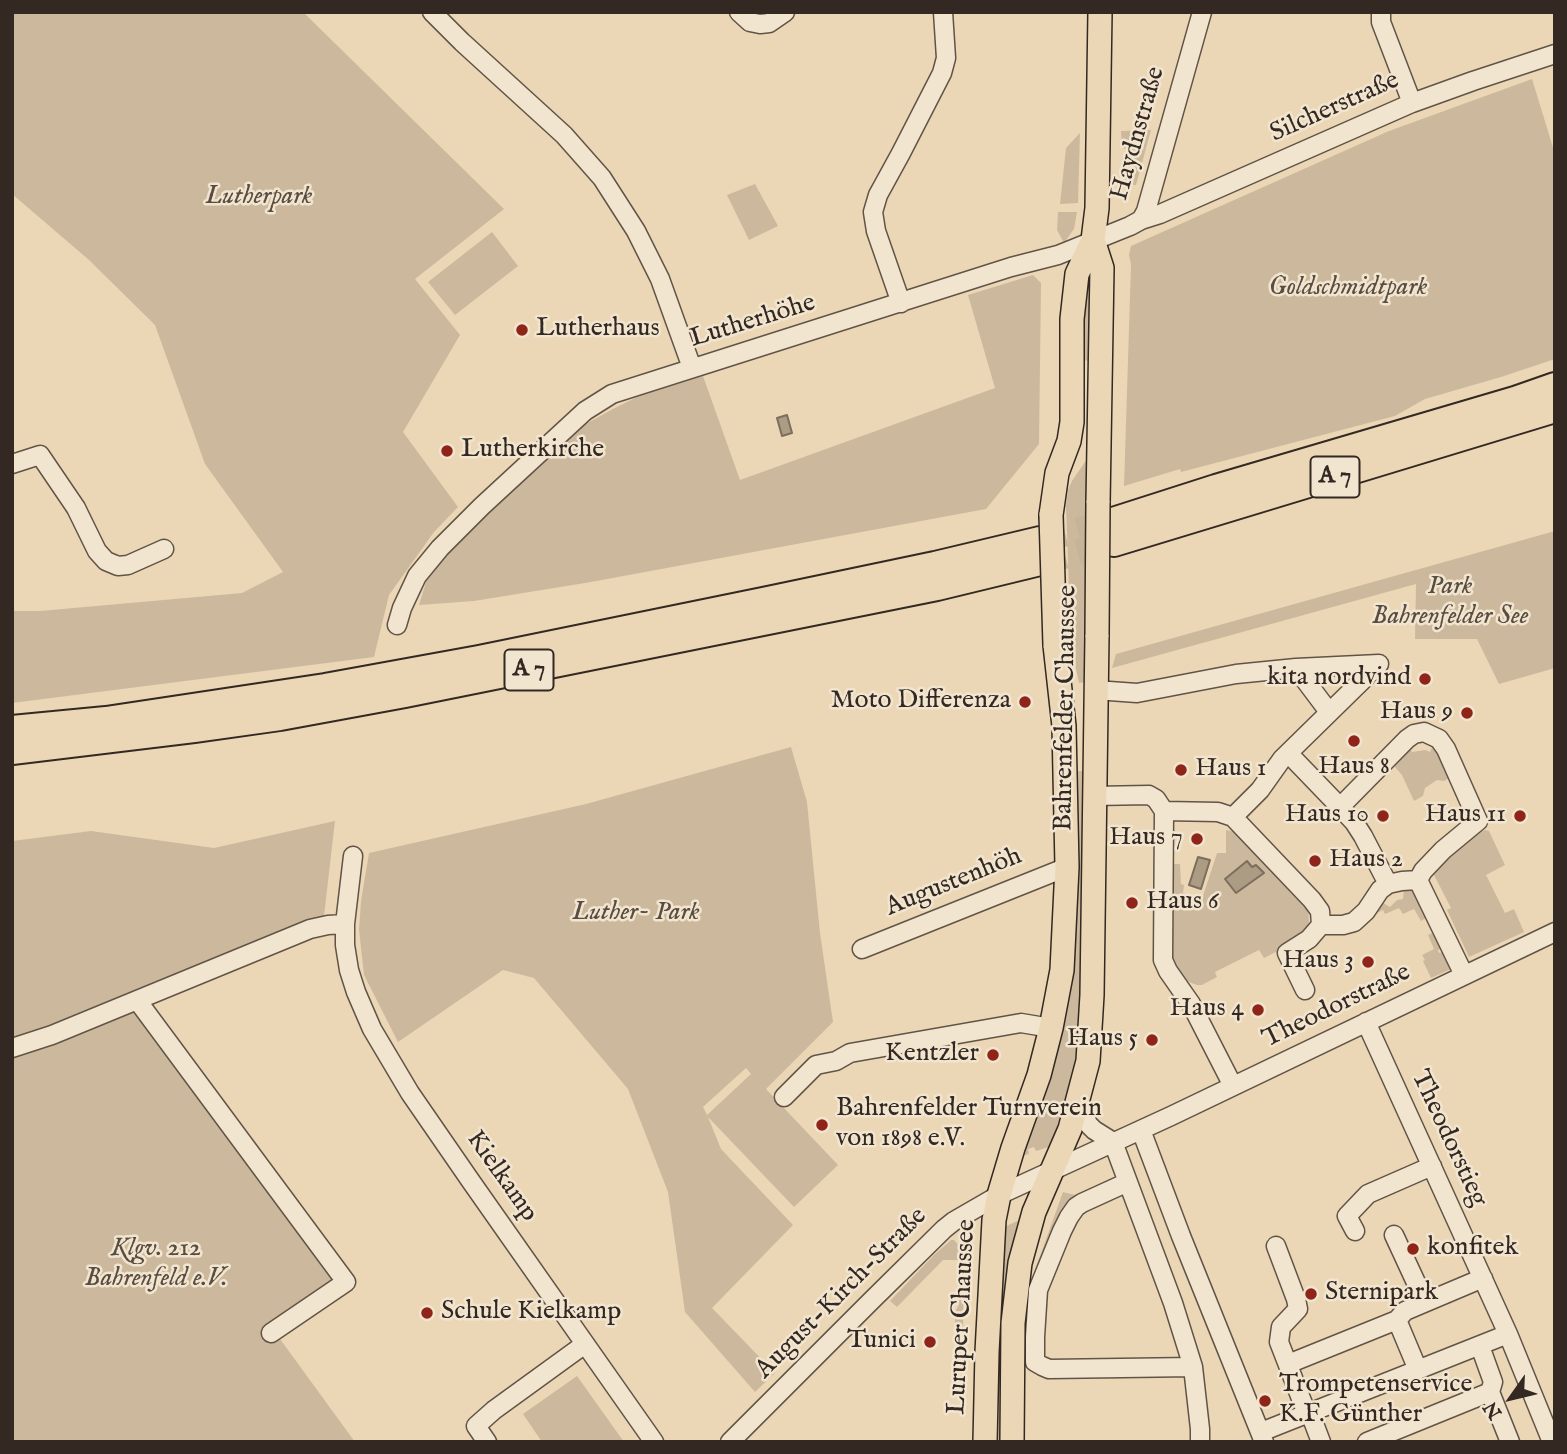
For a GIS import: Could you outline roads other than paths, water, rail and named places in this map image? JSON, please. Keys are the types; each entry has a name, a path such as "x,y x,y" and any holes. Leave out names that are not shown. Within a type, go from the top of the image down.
{"highway":[{"name":"A 7","path":"1108,522 1555,386"},
{"name":"A 7","path":"1108,522 1555,409"},
{"name":"A 7","path":"12,729 173,711 389,676 948,562 1040,551 937,587 405,694 218,726 12,751"}],"main road":[{"name":"Bahrenfelder Chaussee","path":"999,1195 1039,1075 1062,970 1067,867 1064,726 1055,645 1051,515 1057,473 1069,441 1072,422 1072,319 1077,274 1093,240 1097,208 1100,12"},
{"name":"Bahrenfelder Chaussee","path":"1052,1171 1079,1101 1088,1061 1092,995 1095,690 1097,635 1108,522 1102,268 1093,240"},
{"name":"Luruper Chaussee","path":"1013,1442 1013,1323 1017,1281 1024,1243 1052,1171"},
{"name":"Luruper Chaussee","path":"985,1442 991,1261 999,1195"}],"street":[{"path":"432,12 564,135 602,178 636,231 654,267 692,368"},
{"path":"739,12 750,22 760,24 769,23 785,12"},
{"path":"901,303 876,231 873,212 878,195 942,73 946,58 943,12"},
{"name":"Haydnstraße","path":"1093,240 1141,220 1146,211 1202,12"},
{"path":"1381,12 1381,22 1412,103"},
{"name":"Silcherstraße","path":"1141,220 1412,103 1555,54"},
{"name":"Lutherhöhe","path":"397,625 410,590 426,564 482,506 586,411 612,394 1058,254 1093,240"},
{"path":"12,464 40,455 76,508 97,551 106,561 118,566 128,565 164,549"},
{"path":"1095,690 1137,693 1236,674 1379,664 1282,759 1260,790 1233,817"},
{"path":"1296,668 1329,712"},
{"path":"1340,807 1414,734 1424,732 1439,739 1478,821 1443,850 1418,880"},
{"path":"1288,753 1354,822 1388,884"},
{"path":"1094,796 1149,795 1156,799 1164,811 1163,960 1191,1004 1233,1086"},
{"path":"1164,811 1218,812 1233,817 1312,900 1320,911 1321,925 1309,939 1287,953 1305,990"},
{"name":"Kielkamp","path":"353,856 345,945 349,970 372,1030 417,1103 654,1442"},
{"name":"Augustenhöh","path":"862,949 1067,867"},
{"path":"1321,925 1354,922 1388,884 1418,880"},
{"path":"1418,880 1464,975"},
{"path":"12,1048 52,1035 310,929 345,924"},
{"name":"Theodorstraße","path":"999,1195 1555,932"},
{"path":"137,1000 346,1282 271,1333"},
{"name":"Theodorstieg","path":"1366,1022 1483,1278"},
{"path":"784,1097 816,1065 836,1061 849,1053 1021,1023 1051,1028"},
{"path":"1079,1101 1088,1125 1113,1142 1173,1303 1193,1367 1200,1442"},
{"path":"1141,1130 1263,1437 1308,1414 1508,1334"},
{"path":"1354,1231 1348,1216 1368,1194 1432,1166"},
{"path":"1128,1182 1088,1199 1076,1207 1068,1219 1038,1290 1035,1362 1049,1369 1193,1367"},
{"name":"August-Kirch-Straße","path":"730,1442 944,1229 999,1195"},
{"path":"1394,1235 1425,1302"},
{"path":"1276,1246 1298,1309 1283,1324 1279,1342 1321,1442"},
{"path":"1288,1364 1397,1320 1405,1311 1483,1278 1552,1442"},
{"path":"1397,1320 1418,1370"},
{"path":"487,1442 476,1426 585,1344"},
{"path":"1480,1346 1493,1381 1490,1392 1510,1442"},
{"path":"1367,1442 1490,1392"}],"tunnel":[{"path":"1040,540 1113,521"},
{"path":"1040,562 1114,543"}],"place":[{"name":"Lutherhaus","path":"522,330"},
{"name":"Lutherkirche","path":"447,451"},
{"name":"kita nordvind","path":"1425,679"},
{"name":"Moto Differenza","path":"1025,702"},
{"name":"Haus 9","path":"1467,713"},
{"name":"Haus 8","path":"1354,741"},
{"name":"Haus 1","path":"1181,770"},
{"name":"Haus 10","path":"1383,816"},
{"name":"Haus 11","path":"1520,816"},
{"name":"Haus 7","path":"1197,839"},
{"name":"Haus 2","path":"1315,861"},
{"name":"Haus 6","path":"1132,903"},
{"name":"Haus 3","path":"1368,962"},
{"name":"Haus 4","path":"1258,1010"},
{"name":"Haus 5","path":"1152,1040"},
{"name":"Kentzler","path":"993,1055"},
{"name":"Bahrenfelder Turnverein von 1898 e.V.","path":"822,1125"},
{"name":"konfitek","path":"1413,1249"},
{"name":"Sternipark","path":"1311,1294"},
{"name":"Schule Kielkamp","path":"427,1313"},
{"name":"Tunici","path":"930,1342"},
{"name":"Trompetenservice K.F. Günther","path":"1265,1401"}],"park label":[{"name":"Lutherpark","path":"259,198"},
{"name":"Goldschmidtpark","path":"1348,289"},
{"name":"Park Bahrenfelder See","path":"1450,603"},
{"name":"Luther- Park","path":"636,914"},
{"name":"Klgv. 212 Bahrenfeld e.V.","path":"156,1265"}]}
